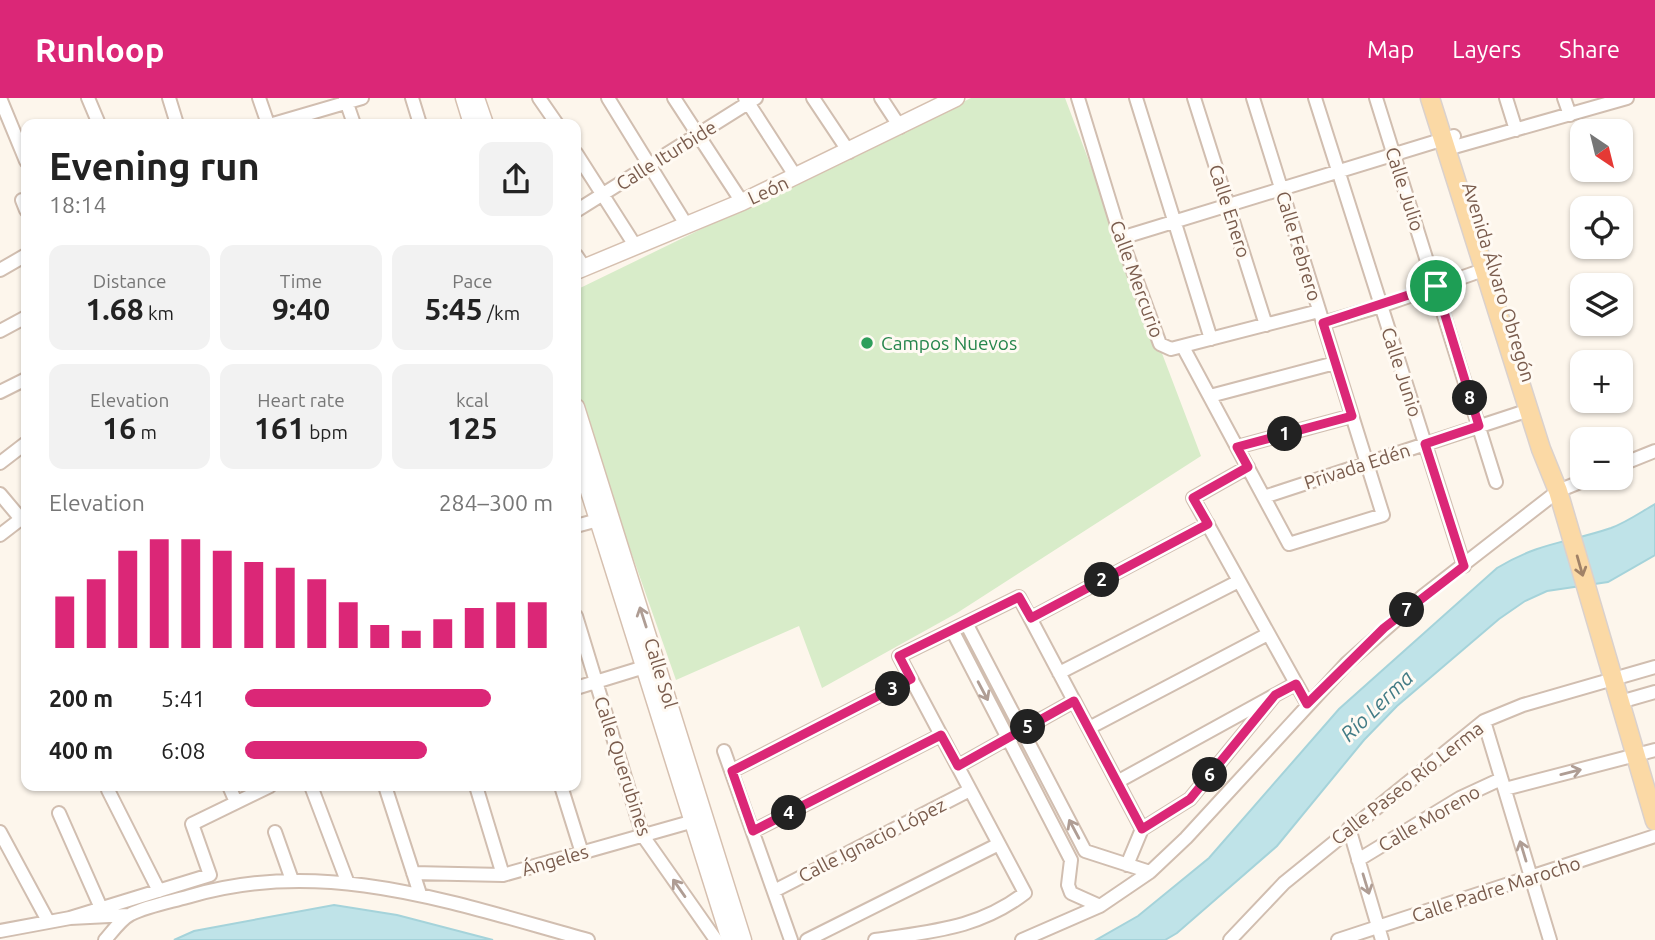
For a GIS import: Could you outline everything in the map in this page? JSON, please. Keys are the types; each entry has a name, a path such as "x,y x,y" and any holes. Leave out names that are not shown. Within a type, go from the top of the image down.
{"main road":[{"name":"Avenida Álvaro Obregón","path":"1430,98 1450,143 1539,407 1551,467 1655,821"},
{"name":"Avenida Álvaro Obregón","path":"1443,98 1450,143 1486,269 1541,449 1551,467"}],"street":[{"path":"0,98 21,149"},
{"path":"88,98 97,119"},
{"path":"169,98 175,119"},
{"path":"259,98 268,119"},
{"path":"286,119 346,100 362,98"},
{"path":"412,98 418,119"},
{"path":"464,98 470,119"},
{"path":"477,98 483,119"},
{"path":"539,98 554,119"},
{"path":"608,98 687,226"},
{"path":"674,98 742,202"},
{"path":"813,98 849,152"},
{"path":"881,98 900,127"},
{"name":"Calle Mercurio","path":"1078,98 1121,238 1160,344 1171,349 1183,346 1289,544"},
{"path":"1136,98 1212,339"},
{"name":"Calle Enero","path":"1194,98 1266,325"},
{"name":"Calle Febrero","path":"1253,98 1382,515 1289,544"},
{"name":"Calle Junio","path":"1315,98 1464,566"},
{"name":"Calle Julio","path":"1376,98 1496,482"},
{"path":"1506,98 1516,130"},
{"path":"1564,98 1570,115"},
{"path":"1121,238 1394,153 1516,130 1624,98"},
{"name":"León","path":"581,263 636,247 742,202 900,127 952,99"},
{"path":"346,100 352,119"},
{"path":"750,100 796,177"},
{"name":"Calle Iturbide","path":"581,208 750,100"},
{"path":"581,161 636,247"},
{"path":"0,270 21,258"},
{"path":"1183,346 1266,325 1381,306 1486,269"},
{"path":"0,331 21,320"},
{"path":"1210,396 1335,363"},
{"path":"0,393 21,382"},
{"name":"Privada Edén","path":"1264,497 1529,410"},
{"path":"1237,447 1352,416"},
{"name":"Calle Sol","path":"581,424 730,940"},
{"path":"0,463 21,447"},
{"path":"1633,461 1655,452"},
{"name":"Calle Sol","path":"581,466 743,940"},
{"path":"1248,467 1193,498 1307,704"},
{"path":"1022,940 1100,906 1150,873 1186,838 1307,704 1384,628 1464,566 1570,490"},
{"path":"0,494 21,514"},
{"path":"0,535 21,519"},
{"path":"581,525 598,520"},
{"path":"1031,618 1208,524"},
{"path":"1059,673 1239,582"},
{"path":"875,940 966,925 987,918 1025,893 899,656 1019,597 1142,829"},
{"path":"966,623 1085,850 1150,873"},
{"path":"952,630 1071,860 1068,885 1071,893 1100,906"},
{"name":"Calle Querubines","path":"581,632 643,836 716,940"},
{"path":"1089,728 1268,634"},
{"path":"581,686 651,665"},
{"name":"Calle Paseo Río Lerma","path":"1230,940 1284,883 1484,721 1509,709 1655,667"},
{"path":"732,771 911,679"},
{"path":"1118,782 1296,684"},
{"path":"1620,702 1655,692"},
{"path":"1128,865 1142,829 1190,799 1275,695"},
{"path":"958,766 1074,701"},
{"path":"1484,721 1550,940"},
{"path":"753,831 941,735"},
{"name":"Calle Moreno","path":"1359,860 1460,799 1503,784 1655,750"},
{"path":"724,751 791,940"},
{"name":"Calle Ignacio López","path":"774,891 970,790"},
{"path":"109,791 159,891"},
{"path":"231,791 236,802"},
{"path":"70,918 210,875 192,824 259,791"},
{"path":"313,791 347,881"},
{"path":"386,791 420,894"},
{"path":"478,791 503,875"},
{"path":"563,791 582,853"},
{"path":"59,813 101,908"},
{"name":"Ángeles","path":"413,873 503,875 694,821"},
{"path":"1349,828 1381,934"},
{"path":"0,832 48,921"},
{"path":"275,832 292,880"},
{"name":"Calle Padre Marocho","path":"1338,940 1381,934 1655,836"},
{"path":"807,940 999,844"},
{"path":"1071,860 1085,850"},
{"path":"0,931 70,918 129,915 209,890 292,880 347,881 420,894 588,940"},
{"path":"105,940 129,915"}],"green space":[{"name":"Campos Nuevos","path":"971,98 1065,98 1201,456 957,613 822,688 799,626 676,680 581,409 581,288"}],"water":[{"name":"Río Lerma","path":"1655,504 1655,555 1608,582 1547,591 1525,601 1499,619 1397,706 1364,740 1277,846 1177,933 1165,940 1096,940 1138,916 1209,858 1339,709 1497,568 1540,548 1611,528"},
{"path":"334,905 397,915 493,940 174,940 194,931"}],"place":[{"name":"Campos Nuevos","path":"867,343"}],"route":[{"path":"1436,286 1479,426 1425,444 1464,566 1384,628 1307,704 1296,684 1275,695 1190,799 1142,829 1074,701 958,766 941,735 753,831 732,771 911,679 899,656 1019,597 1031,618 1208,524 1193,498 1248,467 1237,447 1352,416 1323,323 1436,286"}]}
